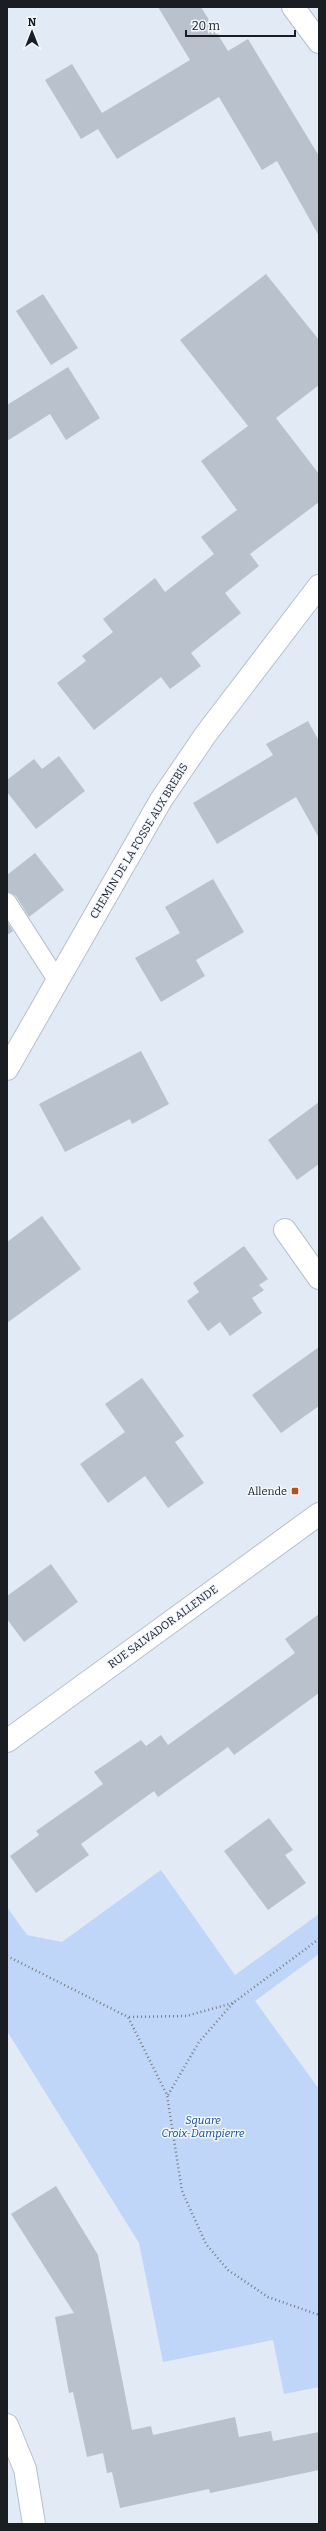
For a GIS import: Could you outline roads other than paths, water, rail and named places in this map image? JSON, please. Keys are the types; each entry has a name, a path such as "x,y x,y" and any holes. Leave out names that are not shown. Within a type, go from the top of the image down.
{"street":[{"path":"293,7 319,42"},
{"name":"CHEMIN DE LA FOSSE AUX BREBIS","path":"7,1069 161,800 206,734 319,586"},
{"path":"285,1230 319,1278"},
{"name":"RUE SALVADOR ALLENDE","path":"7,1741 319,1514"},
{"path":"7,2426 25,2469 34,2524"}],"lane":[{"path":"7,902 57,980"}],"place":[{"name":"Allende","path":"295,1491"}],"park label":[{"name":"Square Croix-Dampierre","path":"203,2126"}]}
